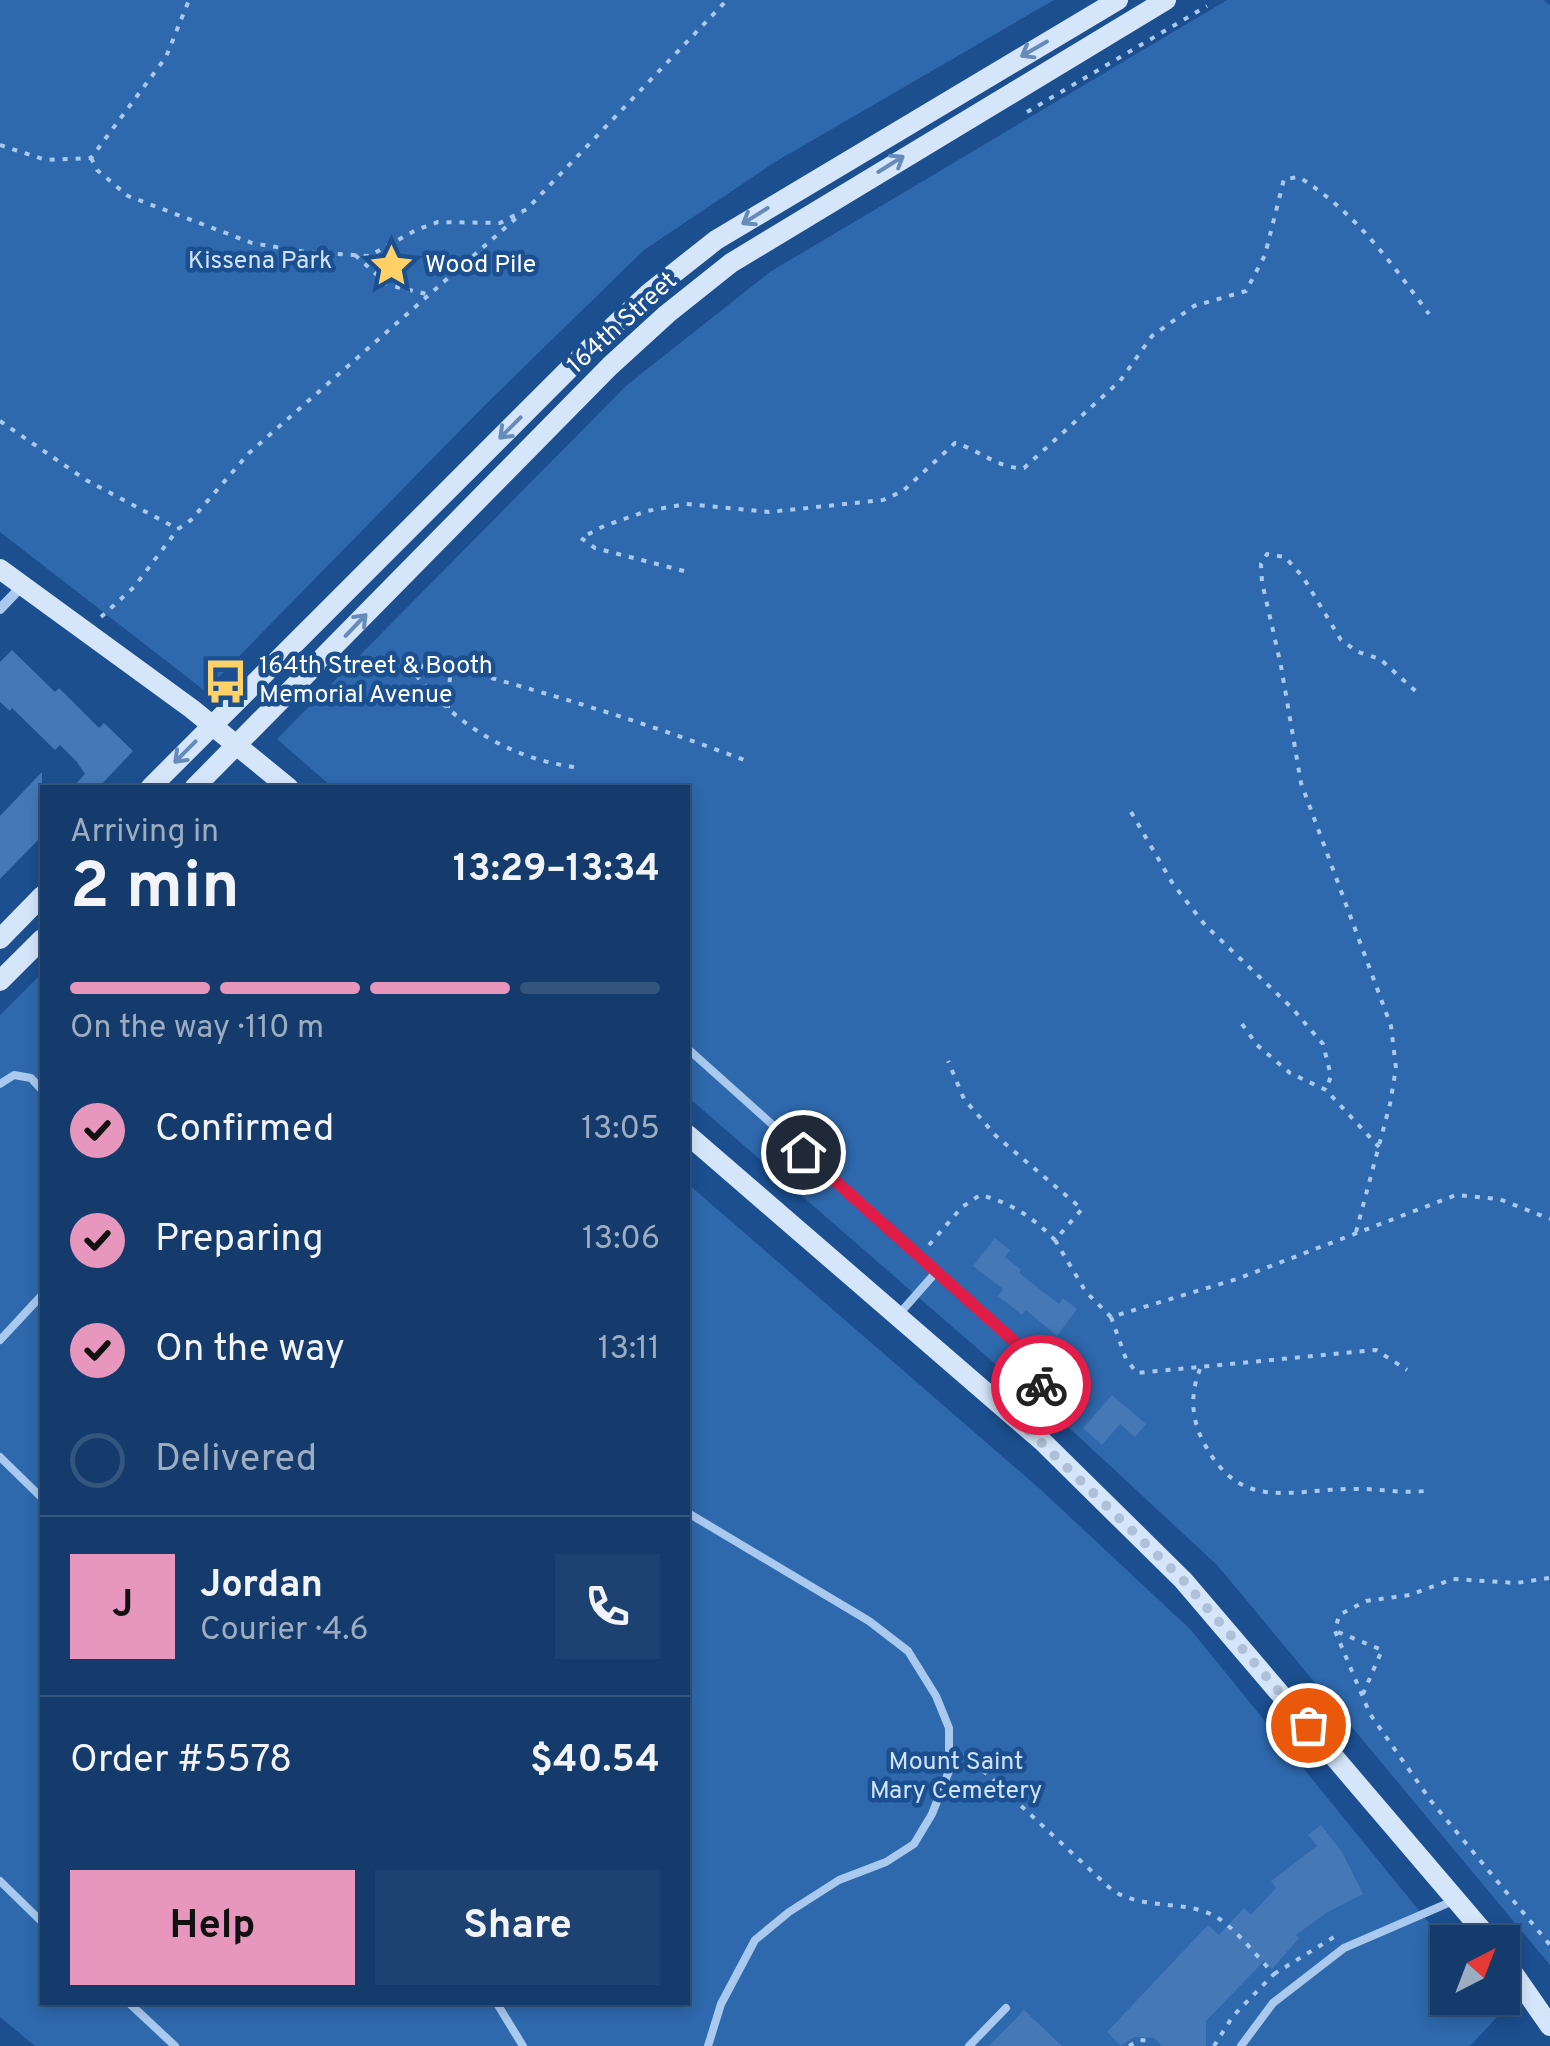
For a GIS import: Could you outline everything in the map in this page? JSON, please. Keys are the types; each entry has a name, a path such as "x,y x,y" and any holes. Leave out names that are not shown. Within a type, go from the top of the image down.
{"street":[{"name":"164th Street","path":"153,785 591,347 650,293 716,240 1118,0"},
{"name":"164th Street","path":"197,785 610,366 731,262 1166,0"},
{"path":"0,569 213,724 285,785"},
{"path":"0,608 22,586"},
{"path":"0,939 40,898"},
{"path":"0,981 40,941"},
{"path":"690,1136 1022,1424 1183,1580 1479,1925"},
{"path":"1520,1983 1550,2026"}],"lane":[{"path":"690,1051 1035,1360 1042,1391 1022,1424"},
{"path":"0,1084 14,1075 31,1078 40,1088"},
{"path":"898,1316 937,1272"},
{"path":"0,1340 40,1297"},
{"path":"0,1457 40,1496"},
{"path":"690,1514 868,1621 908,1651 936,1696 949,1728 949,1771 932,1814 914,1844 886,1862 838,1880 755,1940 721,2004 708,2046"},
{"path":"0,1881 40,1920"},
{"path":"1241,2046 1272,2003 1344,1948 1458,1899"},
{"path":"131,2005 175,2046"},
{"path":"498,2005 522,2046"},
{"path":"969,2046 1006,2008"}],"path":[{"path":"91,158 166,57 189,0"},
{"path":"102,617 134,587 178,528 191,520 250,453 527,208 727,0"},
{"path":"1027,112 1207,6"},
{"path":"0,145 46,160 91,158"},
{"path":"91,158 97,170 128,196 252,243 355,255 369,256 438,222 500,224 527,208"},
{"path":"684,571 594,548 581,538 647,512 686,504 769,512 883,500 903,492 955,443 1008,469 1024,468 1120,380 1152,336 1194,306 1246,291 1266,255 1284,180 1300,176 1334,198 1388,258 1429,314"},
{"path":"355,255 388,285 431,295"},
{"path":"0,422 86,480 178,528"},
{"path":"1356,1232 1390,1104 1396,1068 1391,1026 1301,783 1282,666 1262,582 1261,564 1268,554 1285,556 1303,577 1341,640 1358,652 1380,659 1421,696"},
{"path":"574,767 529,755 469,729 416,675 426,661 445,660 478,675 650,724 747,761"},
{"path":"448,708 450,676 457,665"},
{"path":"1131,812 1173,884 1205,925 1292,1008 1323,1044 1331,1076 1326,1090"},
{"path":"1242,1024 1257,1045 1290,1074 1326,1090 1378,1146"},
{"path":"948,1061 964,1100 996,1136 1082,1208 1055,1240"},
{"path":"919,1256 962,1207 980,1195 1002,1200 1055,1240 1086,1292 1111,1317 1126,1359 1138,1373 1376,1350 1407,1370"},
{"path":"1111,1317 1237,1279 1456,1195 1499,1200 1550,1219"},
{"path":"1200,1368 1194,1394 1196,1428 1223,1472 1248,1490 1284,1495 1332,1488 1412,1493 1431,1490"},
{"path":"1549,1578 1516,1583 1453,1579 1410,1595 1366,1601 1339,1615 1335,1631 1370,1714 1431,1800 1550,1945"},
{"path":"1335,1631 1382,1650 1363,1694"},
{"path":"949,1740 1112,1890 1128,1900 1217,1918 1274,1974"},
{"path":"1214,2046 1233,2016 1274,1974 1338,1935 1344,1948"},
{"path":"1129,2046 1140,2040 1153,2041"}],"green space":[{"name":"Kissena Park","path":"0,0 1054,0 775,162 644,250 484,406 205,691 0,532"},
{"path":"1227,0 1543,0 1550,5 1550,1965 1217,1565 1078,1436 690,1099 690,785 330,785 277,739 627,385 770,272"},
{"name":"Mount Saint Mary Cemetery","path":"40,975 40,2005 690,2005 690,1186 1040,1489 1191,1630 1431,1925 1430,2015 1499,2015 1470,2046 35,2046 0,2017 0,1015"}],"building":[{"path":"12,650 55,692 59,688 99,728 104,723 133,751 101,785 75,785 85,774 77,762 60,745 55,750 12,708 10,711 0,702 0,662"},
{"path":"42,772 40,838 0,879 0,816"},
{"path":"995,1238 1010,1250 1005,1257 1021,1270 1019,1273 1059,1304 1063,1298 1077,1309 1057,1336 1026,1310 1022,1315 998,1296 1003,1289 973,1266"},
{"path":"1112,1395 1146,1424 1135,1437 1120,1424 1102,1445 1083,1428"},
{"path":"1321,1825 1342,1852 1363,1894 1326,1913 1296,1935 1299,1938 1272,1969 1264,1961 1206,2021 1206,2046 1162,2046 1154,2038 1134,2037 1121,2046 1107,2032 1208,1925 1219,1935 1244,1908 1251,1915 1276,1888 1271,1881 1317,1846 1308,1835"},
{"path":"1024,2010 1062,2046 989,2046"}],"way so far":[{"path":"1041,1385 1042,1391 1022,1424 1183,1580 1308,1725"}],"place":[{"name":"Wood Pile","path":"392,266"},
{"name":"164th Street & Booth Memorial Avenue","path":"226,681"}],"route":[{"path":"803,1152 1035,1360 1041,1385"}]}
